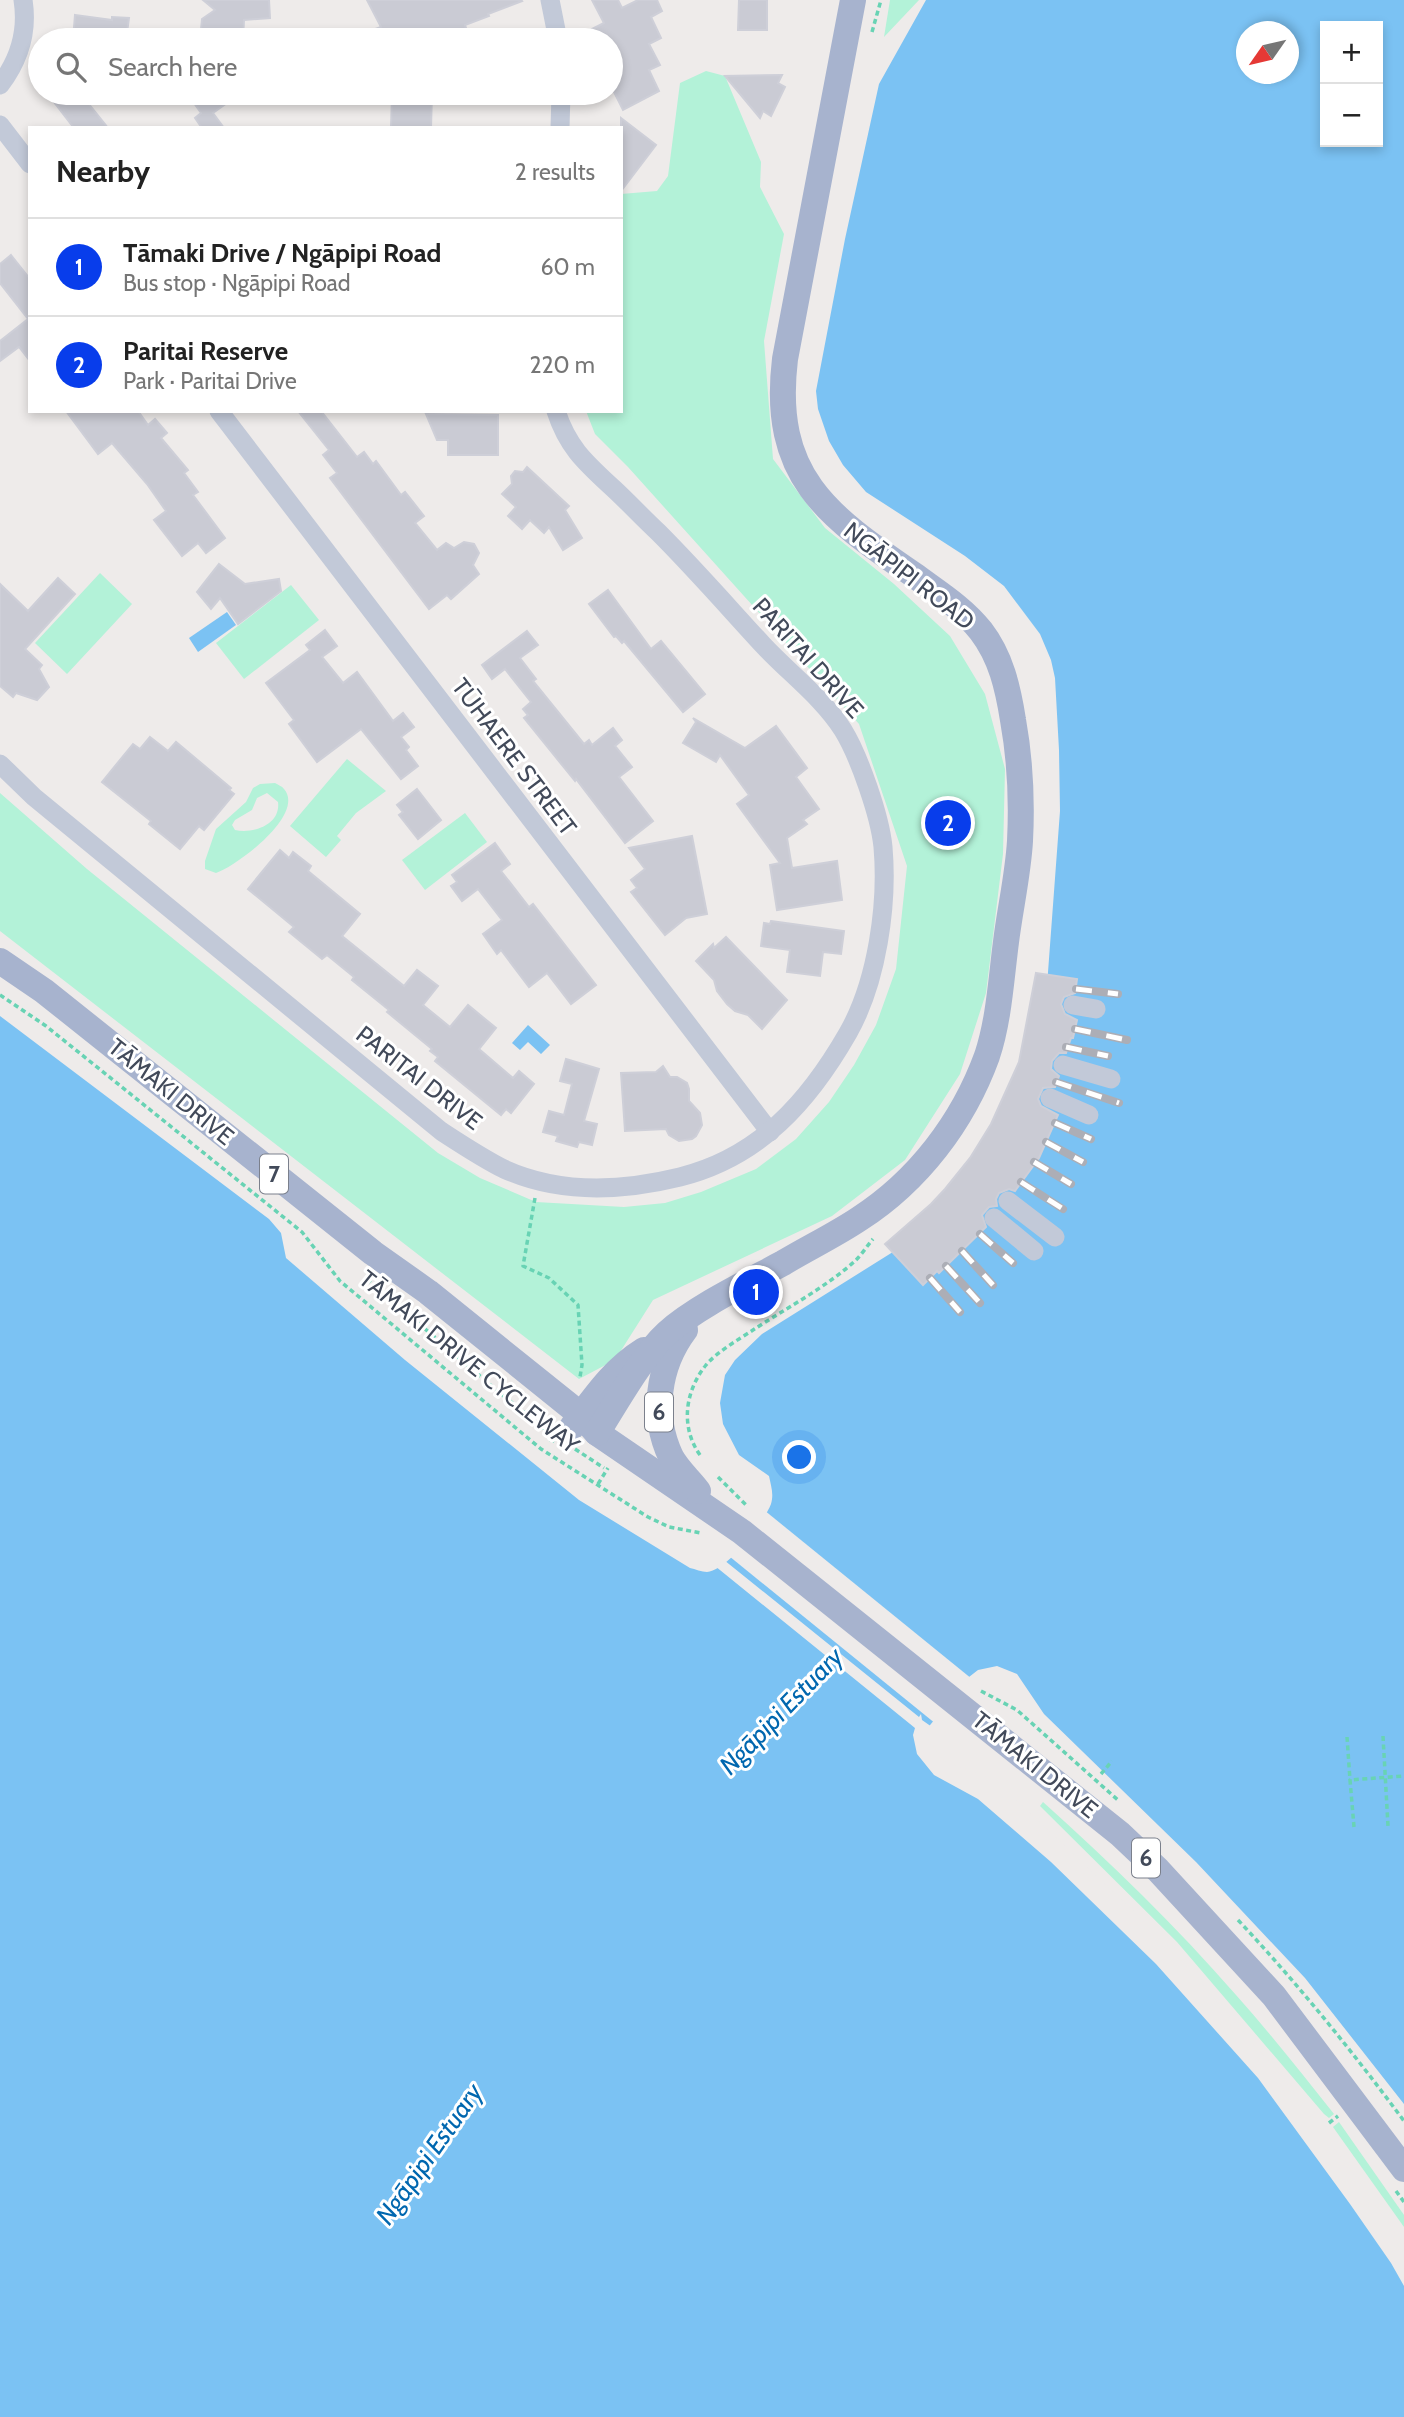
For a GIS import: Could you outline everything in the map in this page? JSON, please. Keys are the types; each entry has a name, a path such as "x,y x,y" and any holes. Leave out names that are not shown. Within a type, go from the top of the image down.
{"main road":[{"name":"NGĀPIPI ROAD","path":"577,1432 670,1330 860,1219 909,1179 945,1136 974,1086 990,1043 998,1003 1020,841 1017,737 1007,685 998,659 982,632 962,611 863,541 825,509 799,469 784,425 782,401 785,359 853,0"},
{"name":"TĀMAKI DRIVE","path":"0,961 44,991 368,1265 428,1292 577,1432 711,1510 742,1532 1102,1819 1158,1870 1274,1996 1398,2176"},
{"name":"6","path":"701,1310 668,1358 663,1374 659,1413 671,1457 711,1510"}],"street":[{"path":"0,85 20,49 24,22 23,0"},
{"path":"550,0 556,28"},
{"path":"560,126 561,105"},
{"path":"0,125 28,161"},
{"name":"TŪHAERE STREET","path":"221,413 770,1132"},
{"name":"PARITAI DRIVE","path":"0,764 45,806 441,1131 507,1170 541,1181 574,1187 611,1188 673,1179 711,1167 737,1154 770,1132 801,1102 832,1062 863,1004 872,976 880,928 883,846 855,750 833,717 764,647 701,575 581,459 565,436 557,413"},
{"path":"1073,1005 1096,1009"},
{"path":"1063,1065 1111,1079"},
{"path":"1050,1098 1089,1115"},
{"path":"1008,1201 1055,1237"},
{"path":"994,1218 1034,1251"}],"path":[{"path":"871,34 881,0"},
{"name":"TĀMAKI DRIVE CYCLEWAY","path":"0,995 46,1026 302,1231 340,1281 541,1449 648,1517 669,1527 709,1537"},
{"path":"536,1198 523,1266 549,1278 578,1305 582,1365 579,1383"},
{"path":"707,1463 693,1445 686,1417 698,1376 709,1362 738,1339 856,1260 875,1236"},
{"path":"368,1265 495,1389 577,1432 611,1472"},
{"path":"713,1472 748,1506"},
{"path":"981,1692 1017,1710 1119,1801"},
{"path":"1384,1736 1388,1826"},
{"path":"1347,1737 1353,1827"},
{"path":"1101,1774 1112,1761"},
{"path":"1350,1780 1404,1776"},
{"path":"1329,2123 1340,2114 1347,2123"},
{"path":"1398,2176 1404,2202"}],"green space":[{"path":"890,0 919,0 884,37"},
{"path":"706,71 725,76 761,162 760,187 784,234 764,341 773,459 825,528 894,584 950,636 985,694 1005,769 1003,854 986,993 960,1074 905,1160 832,1216 653,1300 615,1360 579,1379 0,931 0,793 87,869 438,1153 480,1178 536,1202 624,1207 665,1203 701,1192 756,1169 796,1139 829,1102 876,1025 896,969 907,866 859,724 628,467 595,434 587,413 623,413 623,194 657,191 668,176 680,83"},
{"path":"100,573 132,604 67,674 35,643"},
{"path":"291,585 319,620 244,679 216,643"},
{"path":"347,759 386,791 356,813 337,836 341,840 326,857 290,826"},
{"path":"275,783 284,789 288,800 286,812 278,825 253,850 226,868 216,873 205,869 205,861 216,829 246,802 253,788 260,784","holes":["267,793 278,802 275,817 264,826 242,831 235,830 232,825 235,820 252,810 257,798"]},
{"path":"465,813 487,842 425,890 402,860"},
{"path":"1043,1802 1190,1944 1261,2024 1334,2114 1329,2118 1324,2114 1177,1942 1040,1806"},
{"path":"1339,2122 1404,2215 1404,2227 1333,2127"}],"water":[{"name":"Ngāpipi Estuary","path":"926,0 1404,0 1404,2104 1305,1978 1196,1862 1044,1714 1017,1674 997,1666 978,1670 969,1677 922,1735 941,1764 1060,1844 1404,2249 1404,2417 0,2417 0,1016 269,1219 281,1233 286,1258 405,1360 579,1500 690,1568 707,1572 715,1570 734,1555 761,1522 771,1504 772,1493 769,1476 739,1455 723,1424 720,1403 725,1375 735,1360 762,1334 920,1235 988,1152 1046,999 1060,811 1055,678 1051,660 1040,634 1004,586 965,556 866,492 843,465 829,441 818,409 816,391 845,239 879,84"},
{"path":"227,612 236,625 198,652 189,638"},
{"path":"528,1025 550,1045 541,1054 528,1042 520,1050 512,1043"}],"pier":[{"path":"764,1510 972,1679 936,1724 729,1556"},
{"path":"724,1560 919,1717 921,1714 922,1720 932,1727 926,1735 944,1761 987,1777 1014,1798 1136,1913 1284,2079 1404,2245 1404,2286 1350,2204 1258,2078 1156,1964 1051,1862 978,1799 934,1775 917,1754 913,1735 915,1728 715,1566"}],"building":[{"path":"203,0 269,0 270,18 244,20 244,28 201,28 202,19 215,10"},
{"path":"367,0 522,1 465,25 466,28 378,28 381,27"},
{"path":"592,0 618,0 622,8 638,0 657,0 662,11 651,17 661,38 649,44 660,65 649,70 659,91 623,110 620,105 623,105 623,28 594,28 604,23"},
{"path":"739,0 767,0 767,30 738,30"},
{"path":"75,15 112,20 112,17 129,18 128,28 74,28"},
{"path":"782,75 778,83 785,87 771,116 763,111 760,118 725,76"},
{"path":"56,105 90,105 106,126 72,126"},
{"path":"195,105 224,105 213,113 223,126 201,126 195,118 201,113"},
{"path":"392,105 432,105 431,126 391,126"},
{"path":"621,118 656,145 623,188 623,126"},
{"path":"11,255 28,276 28,319 0,283 0,264"},
{"path":"28,319 28,358 19,347 0,361 0,341"},
{"path":"67,413 139,413 148,425 155,419 167,433 161,438 188,470 184,473 198,492 193,495 225,538 206,553 198,543 182,556 154,520 166,511 147,484 112,443 98,454"},
{"path":"300,413 323,413 357,457 364,452 373,464 376,461 401,495 405,492 424,516 415,523 437,550 446,543 454,548 464,542 474,544 479,553 473,565 479,574 451,599 447,595 429,609 330,478 337,473 323,455 329,450"},
{"path":"426,414 498,415 498,455 448,455 448,440 437,440"},
{"path":"527,467 569,506 565,510 582,538 563,550 549,527 544,533 530,520 522,529 508,516 516,507 502,494 512,484 511,476 515,471 523,472"},
{"path":"219,564 245,584 279,579 281,591 238,624 220,598 211,609 197,592"},
{"path":"58,578 75,594 25,649 42,665 39,669 49,687 37,700 16,693 13,697 0,686 0,584 28,611"},
{"path":"608,590 651,649 661,641 705,694 683,712 624,641 622,643 614,637 589,604"},
{"path":"325,630 337,646 322,657 343,683 357,672 393,721 403,713 414,727 401,737 409,747 406,750 418,766 401,779 361,729 317,762 289,724 294,720 266,683 310,650 306,645"},
{"path":"527,631 538,645 520,658 536,679 533,681 584,744 589,740 592,745 613,728 622,740 615,746 632,767 619,777 653,821 625,843 576,779 575,781 524,718 528,715 523,709 531,702 505,669 492,679 482,665"},
{"path":"693,718 745,748 776,726 807,768 796,777 819,809 803,820 807,824 787,838 792,868 837,861 842,900 777,910 770,865 780,863 737,804 749,795 720,755 716,762 683,743 696,722"},
{"path":"150,737 168,751 176,742 231,788 229,790 234,794 204,830 199,826 180,849 149,824 151,821 102,782 133,744 140,749"},
{"path":"417,789 441,820 418,839 399,815 403,812 397,805"},
{"path":"692,836 707,914 686,918 665,935 631,892 637,888 631,880 645,869 629,848"},
{"path":"495,843 510,864 501,871 529,907 533,904 596,985 571,1004 547,973 529,987 501,950 497,954 483,934 502,920 478,889 462,901 451,886 457,882 452,875"},
{"path":"280,850 289,858 293,852 311,866 308,871 360,914 342,936 404,986 417,970 438,986 423,1005 450,1027 468,1005 496,1028 479,1049 513,1078 519,1071 534,1084 511,1113 506,1109 501,1115 435,1061 438,1057 430,1051 432,1049 352,980 354,977 327,955 322,959 289,932 294,927 248,889"},
{"path":"771,921 844,931 841,954 823,952 820,976 787,972 790,950 761,946 764,923 770,924"},
{"path":"726,937 787,1000 762,1029 748,1015 735,1011 727,1004 717,991 714,980 696,961 713,944 714,948"},
{"path":"1036,973 1077,979 1075,993 1064,997 1061,1004 1065,1014 1077,1020 1073,1038 1066,1053 1059,1053 1052,1061 1051,1069 1059,1076 1055,1087 1043,1088 1038,1099 1041,1106 1058,1115 1039,1158 1015,1191 1009,1189 999,1193 997,1206 989,1207 982,1215 986,1227 923,1285 885,1244 945,1189 970,1158 991,1124 1019,1062"},
{"path":"566,1059 599,1069 584,1121 597,1124 592,1145 579,1142 577,1147 556,1141 558,1136 543,1132 549,1111 564,1115 572,1084 560,1081"},
{"path":"663,1066 670,1077 677,1077 687,1083 689,1101 700,1113 702,1125 692,1139 679,1141 669,1135 666,1129 625,1131 621,1073 656,1072"}],"railway":[{"path":"1076,989 1118,994"},
{"path":"1075,1029 1127,1040"},
{"path":"1066,1047 1108,1056"},
{"path":"1056,1082 1119,1103"},
{"path":"1055,1123 1091,1139"},
{"path":"1046,1142 1083,1162"},
{"path":"1034,1162 1071,1184"},
{"path":"1021,1182 1063,1209"},
{"path":"980,1234 1013,1263"},
{"path":"962,1251 993,1285"},
{"path":"946,1266 980,1303"},
{"path":"930,1278 960,1312"}],"place":[{"name":"Paritai Reserve","path":"948,823"},
{"name":"Tāmaki Drive / Ngāpipi Road","path":"756,1292"}]}
